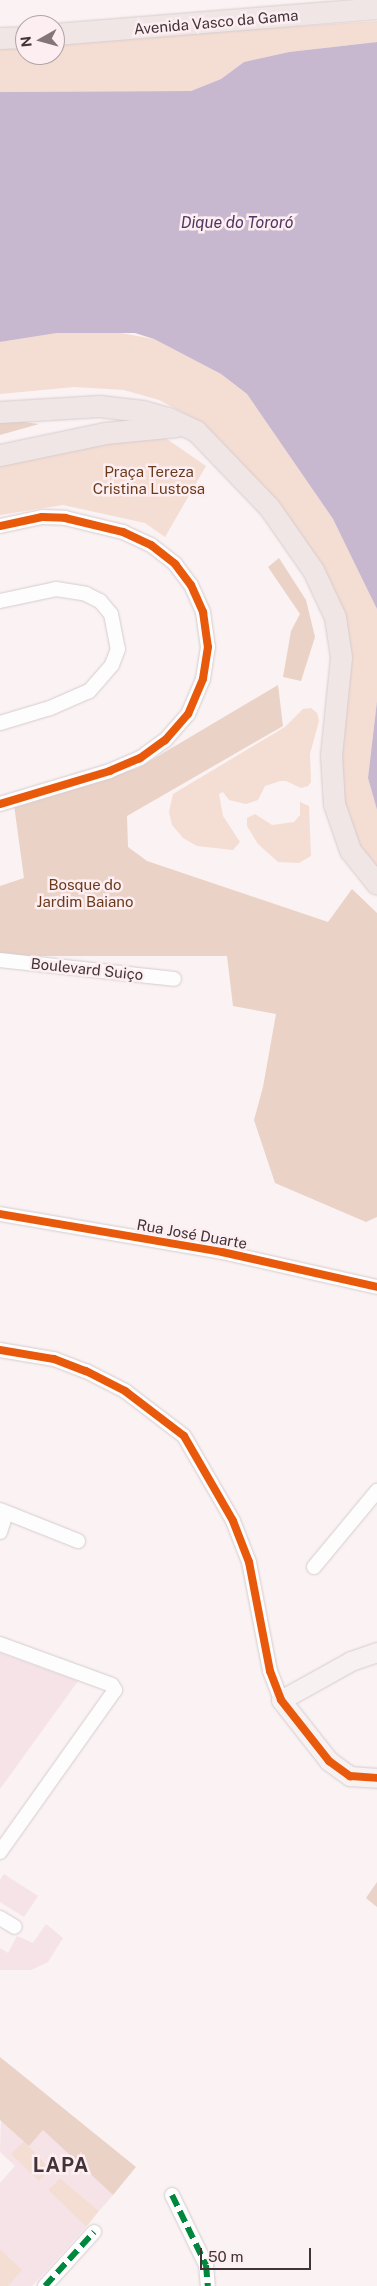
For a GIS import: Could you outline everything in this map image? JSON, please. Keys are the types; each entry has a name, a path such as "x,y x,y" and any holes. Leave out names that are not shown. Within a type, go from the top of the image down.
{"main road":[{"name":"Avenida Vasco da Gama","path":"65,33 373,5"},
{"path":"0,38 15,37"},
{"path":"0,412 99,406 143,411 184,425 196,431 218,451 269,507 314,570 335,617 341,656 331,754 334,804 350,850 377,884"},
{"path":"0,455 105,433 184,425"}],"street":[{"path":"0,526 42,517 65,518 123,532 151,545 175,564 191,585 203,612 208,647 203,679 188,714 165,740 140,758 110,770 38,795 0,804"},
{"path":"0,601 30,592 56,589 86,594 100,601 111,614 118,648 112,665 89,691 0,723"},
{"name":"Boulevard Suiço","path":"0,960 174,979"},
{"name":"Rua José Duarte","path":"0,1214 222,1252 377,1287"},
{"path":"0,1350 54,1359 86,1371 125,1392 184,1436 233,1521 246,1554 270,1671 281,1700 329,1761 350,1776 377,1778"},
{"path":"314,1568 377,1491"},
{"path":"0,1532 3,1511 78,1541"},
{"path":"0,1644 112,1685 114,1690 111,1697 0,1852"},
{"path":"281,1700 351,1661 377,1652"},
{"path":"0,1918 16,1928"},
{"path":"172,2195 206,2265 208,2286"},
{"path":"44,2286 94,2232"}],"shaded area":[{"path":"0,1653 78,1681 0,1789"},
{"path":"4,1874 38,1896 24,1917 0,1902 0,1880"},
{"path":"46,1924 63,1938 48,1962 31,1970 0,1970 0,1948 8,1953 17,1936 33,1943"},
{"path":"1,2119 24,2141 12,2154 51,2168 29,2146 43,2129 113,2195 99,2211 60,2178 48,2190 86,2227 32,2286 0,2286 0,2183 15,2166 0,2152"}],"green space":[{"path":"377,21 377,42 289,52 244,62 221,79 191,91 0,92 0,46 15,45 15,65 65,65 65,41"},
{"path":"110,331 154,339 221,374 247,394 333,519 365,582 377,609 377,701 368,778 377,810 377,873 344,825 335,614 198,421 159,400 124,390 74,387 0,394 0,342 57,333"},
{"path":"0,421 17,421 39,424 0,435"},
{"name":"Praça Tereza Cristina Lustosa","path":"164,437 206,466 165,537 145,523 63,505 0,515 0,464 115,441"},
{"path":"279,558 306,600 315,637 301,681 283,677 291,631 300,614 268,567"},
{"name":"Bosque do Jardim Baiano","path":"278,685 283,726 127,816 128,847 147,861 328,922 352,889 377,913 377,1217 366,1222 275,1183 254,1120 263,1087 276,1014 233,1006 227,956 0,956 0,886 24,878 14,805 138,768"},
{"path":"311,708 317,713 319,721 310,754 311,782 308,786 301,788 286,781 280,781 265,786 258,800 246,804 229,800 223,792 219,794 223,816 240,842 233,850 197,846 183,838 172,825 169,812 173,794 285,727 303,709"},
{"path":"300,802 309,806 311,856 299,863 278,862 258,844 247,826 247,818 255,814 272,825 294,822 300,815"},
{"path":"377,1882 377,1907 366,1898"},
{"path":"0,2057 136,2167 113,2195 43,2130 29,2146 0,2120"},
{"path":"24,2141 51,2169 39,2181 11,2154"},
{"path":"60,2178 99,2211 86,2227 48,2190"},
{"path":"0,2249 22,2270 8,2286 0,2286"}],"water":[{"name":"Dique do Tororó","path":"377,42 377,609 333,519 247,394 221,374 154,339 135,333 57,333 0,342 0,92 191,91 221,79 244,62 289,52"},
{"path":"377,701 377,810 368,778"}],"marked path":[{"path":"172,2195 206,2265 208,2286"},
{"path":"45,2286 94,2232"}],"cycle path":[{"path":"0,526 42,517 65,518 123,532 151,545 175,564 191,585 203,612 208,647 203,679 188,714 165,740 140,758 110,771 0,804"},
{"path":"0,1214 222,1252 377,1287"},
{"path":"0,1350 54,1359 86,1371 125,1391 184,1436 233,1521 249,1562 270,1671 281,1700 329,1761 350,1776 377,1778"}],"district":[{"name":"LAPA","path":"61,2165"}]}
